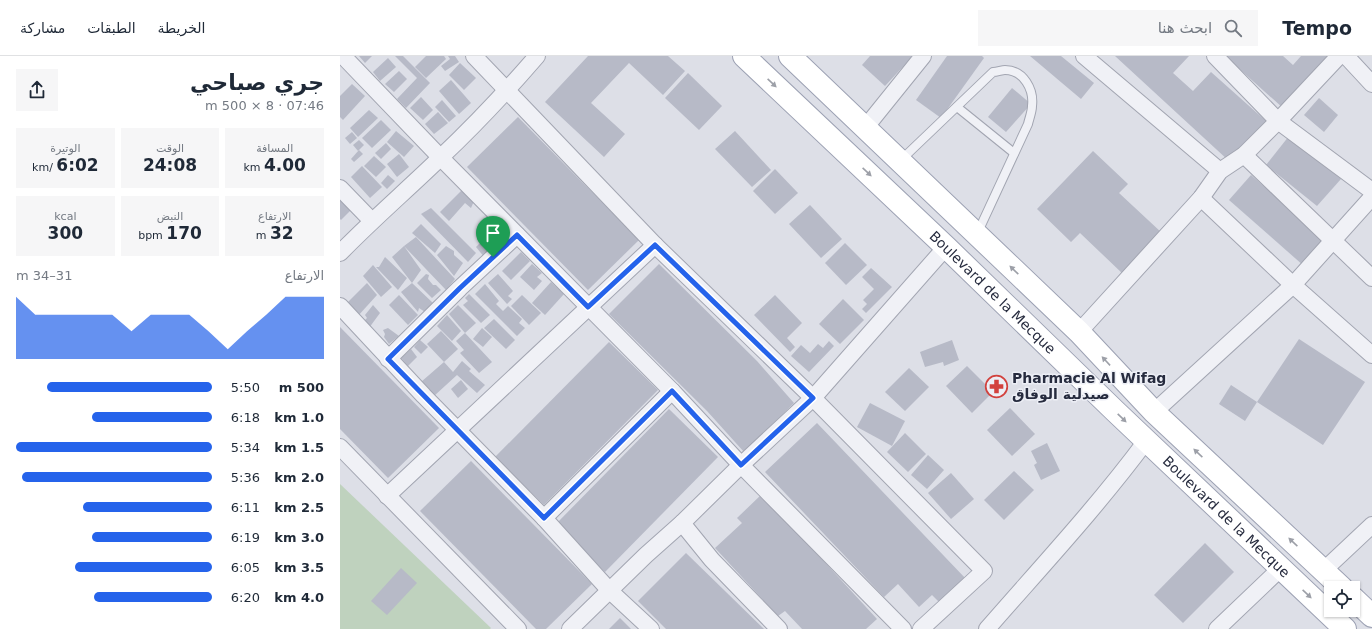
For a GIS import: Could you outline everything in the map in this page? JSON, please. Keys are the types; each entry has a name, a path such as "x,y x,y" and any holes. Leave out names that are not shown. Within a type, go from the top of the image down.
{"main road":[{"name":"Boulevard de la Mecque","path":"744,56 946,247 1280,569 1345,629"},
{"name":"Boulevard de la Mecque","path":"790,56 1079,332 1154,412 1334,581"},
{"path":"1360,605 1372,616"}],"street":[{"path":"343,56 441,158 672,391 741,465 903,629"},
{"path":"474,56 655,245 813,398 984,571 921,629"},
{"path":"340,253 372,221 441,158 508,90 537,56"},
{"path":"865,128 923,56"},
{"path":"1084,56 1220,171"},
{"path":"1215,56 1278,121 1372,191"},
{"path":"1079,332 1201,198 1220,171 1244,155 1339,56"},
{"path":"1346,56 1372,84"},
{"path":"1244,155 1372,278"},
{"path":"340,188 372,221"},
{"path":"1154,412 1293,285 1372,197"},
{"path":"1201,198 1293,285 1370,347"},
{"path":"388,359 460,288 517,235"},
{"path":"387,496 655,245"},
{"path":"570,629 646,555 682,523 741,465 813,398 946,247"},
{"path":"340,306 388,359 544,518 610,591 651,629"},
{"path":"544,518 672,391"},
{"path":"987,629 1080,522 1146,441"},
{"path":"340,448 518,629"},
{"path":"682,523 712,560 779,629"},
{"path":"1323,571 1372,526"},
{"path":"1217,629 1280,569"}],"lane":[{"path":"900,161 993,72 1005,70 1015,72 1024,78 1031,90 1032,105 1028,124 977,234"},
{"path":"957,107 1014,153"}],"green space":[{"path":"340,484 491,628 340,629"}],"building":[{"path":"359,56 372,56 365,63"},
{"path":"395,56 403,56 430,83 406,108 397,99 417,78"},
{"path":"426,56 444,56 446,59 426,78 415,67"},
{"path":"448,56 455,56 459,62 445,71 441,66 450,59"},
{"path":"588,56 668,56 685,71 663,95 629,63 591,103 625,134 604,157 545,102"},
{"path":"870,56 912,57 885,86 862,65"},
{"path":"947,56 982,56 984,58 941,118 916,100"},
{"path":"1030,56 1061,56 1094,83 1081,99"},
{"path":"1115,56 1189,56 1173,73 1193,91 1211,72 1266,121 1229,161"},
{"path":"1225,56 1283,56 1293,65 1301,56 1331,56 1283,108"},
{"path":"388,58 396,67 380,81 373,72"},
{"path":"460,63 476,78 464,90 449,75"},
{"path":"399,71 407,79 394,92 385,84"},
{"path":"688,73 722,106 699,130 665,98"},
{"path":"451,80 471,103 459,114 439,91"},
{"path":"352,84 365,96 343,120 340,117 340,96"},
{"path":"1012,88 1031,104 1006,132 988,117"},
{"path":"421,97 433,110 423,120 410,108"},
{"path":"1319,98 1338,115 1324,132 1304,115"},
{"path":"442,100 456,116 449,122 435,107"},
{"path":"369,110 378,118 358,137 350,128"},
{"path":"438,112 448,123 434,134 425,124"},
{"path":"518,117 639,240 588,290 467,167"},
{"path":"381,120 391,130 372,148 362,138"},
{"path":"396,131 414,146 404,157 387,142"},
{"path":"735,131 771,170 752,187 715,149"},
{"path":"352,132 357,138 350,144 345,138"},
{"path":"1289,136 1341,179 1317,206 1266,165"},
{"path":"359,140 364,145 358,151 353,145"},
{"path":"386,143 391,149 381,159 375,153"},
{"path":"359,150 363,154 354,162 351,159"},
{"path":"1093,151 1128,184 1119,193 1162,233 1123,274 1080,233 1071,242 1037,209"},
{"path":"399,154 409,167 397,177 387,164"},
{"path":"374,156 386,167 376,177 364,166"},
{"path":"362,166 382,187 370,198 351,177"},
{"path":"775,169 798,193 775,214 753,191"},
{"path":"388,175 395,181 387,189 381,183"},
{"path":"1251,175 1326,241 1304,266 1229,200"},
{"path":"463,189 474,201 471,208 465,203 449,221 440,212"},
{"path":"340,199 351,210 341,220 340,219"},
{"path":"810,205 842,239 821,258 789,224"},
{"path":"431,208 476,253 468,262 421,214"},
{"path":"421,224 441,244 435,253 412,233"},
{"path":"495,228 505,237 485,258 476,247"},
{"path":"416,237 455,279 446,290 404,246"},
{"path":"845,243 867,265 846,285 825,263"},
{"path":"404,246 421,270 412,283 392,257"},
{"path":"446,246 454,251 454,255 463,263 454,276 437,255"},
{"path":"521,252 530,261 511,280 502,271"},
{"path":"385,257 407,278 398,290 376,267 379,267"},
{"path":"532,264 542,273 537,277 542,281 534,290 520,277"},
{"path":"659,264 757,361 794,403 744,452 707,411 609,314"},
{"path":"373,265 392,287 381,297 363,276"},
{"path":"871,268 892,287 866,313 862,309 867,304 863,300 874,289 862,277"},
{"path":"426,274 429,275 428,279 433,285 436,285 441,290 432,298 417,283"},
{"path":"498,274 513,291 508,296 512,299 507,304 488,283"},
{"path":"551,282 564,294 545,315 532,303"},
{"path":"367,283 377,295 357,317 346,304"},
{"path":"412,283 433,303 425,312 419,308 418,312 401,292"},
{"path":"485,284 499,301 496,304 503,311 508,306 522,319 519,323 525,328 517,336 475,294"},
{"path":"469,294 490,315 481,323 463,305 468,301 465,298"},
{"path":"399,295 418,315 408,325 389,305"},
{"path":"522,295 541,313 529,325 511,306"},
{"path":"775,295 802,323 787,338 795,347 790,352 754,315"},
{"path":"843,299 864,320 840,344 819,324"},
{"path":"373,305 380,313 369,328 364,321 367,318 365,315"},
{"path":"458,305 476,323 465,333 449,314"},
{"path":"447,315 461,331 452,341 437,326"},
{"path":"494,319 515,340 506,349 484,328"},
{"path":"340,327 439,428 388,478 340,429"},
{"path":"388,328 399,336 389,344 384,337 385,334 383,330"},
{"path":"482,328 492,337 483,347 473,339"},
{"path":"441,331 458,349 444,362 427,344"},
{"path":"465,333 492,362 479,373 460,353 464,350 456,341"},
{"path":"1299,339 1365,382 1323,445 1257,402"},
{"path":"420,340 428,347 421,354 414,347"},
{"path":"952,340 959,360 944,366 943,362 925,367 920,352"},
{"path":"829,341 834,346 809,372 791,356 801,345 810,353 818,344 823,348"},
{"path":"609,342 658,390 544,505 495,457"},
{"path":"411,349 417,357 408,366 401,358"},
{"path":"462,361 471,369 469,371 485,385 477,393 457,375 434,396 421,382 444,362 453,372"},
{"path":"967,366 993,392 972,413 946,386"},
{"path":"909,368 929,387 905,411 885,392"},
{"path":"461,380 468,389 458,398 451,389"},
{"path":"1231,385 1257,402 1245,421 1219,404"},
{"path":"870,403 905,421 892,446 857,427"},
{"path":"1010,408 1035,434 1012,456 987,430"},
{"path":"669,409 718,457 605,572 556,524"},
{"path":"817,423 966,579 940,603 932,595 919,607 898,584 884,597 765,472"},
{"path":"905,433 926,454 908,472 887,452"},
{"path":"1047,443 1060,471 1041,480 1034,465 1037,463 1031,451"},
{"path":"928,455 944,470 927,489 911,475"},
{"path":"471,461 592,584 546,629 536,629 420,511"},
{"path":"1014,471 1034,490 1004,520 984,500"},
{"path":"951,473 974,499 951,519 928,493"},
{"path":"762,494 877,619 866,629 802,629 785,611 778,616 715,548 742,523 737,518"},
{"path":"1205,543 1234,572 1183,623 1154,595"},
{"path":"686,553 764,629 666,629 638,601"},
{"path":"401,568 417,583 387,615 371,601"},
{"path":"620,618 631,629 609,629"}],"place":[{"name":"Pharmacie Al Wifag صيدلية الوفاق","path":"996,386"}],"route":[{"path":"517,235 588,307 655,245 813,398 741,465 672,391 544,518 388,359 493,257 517,235"}]}
